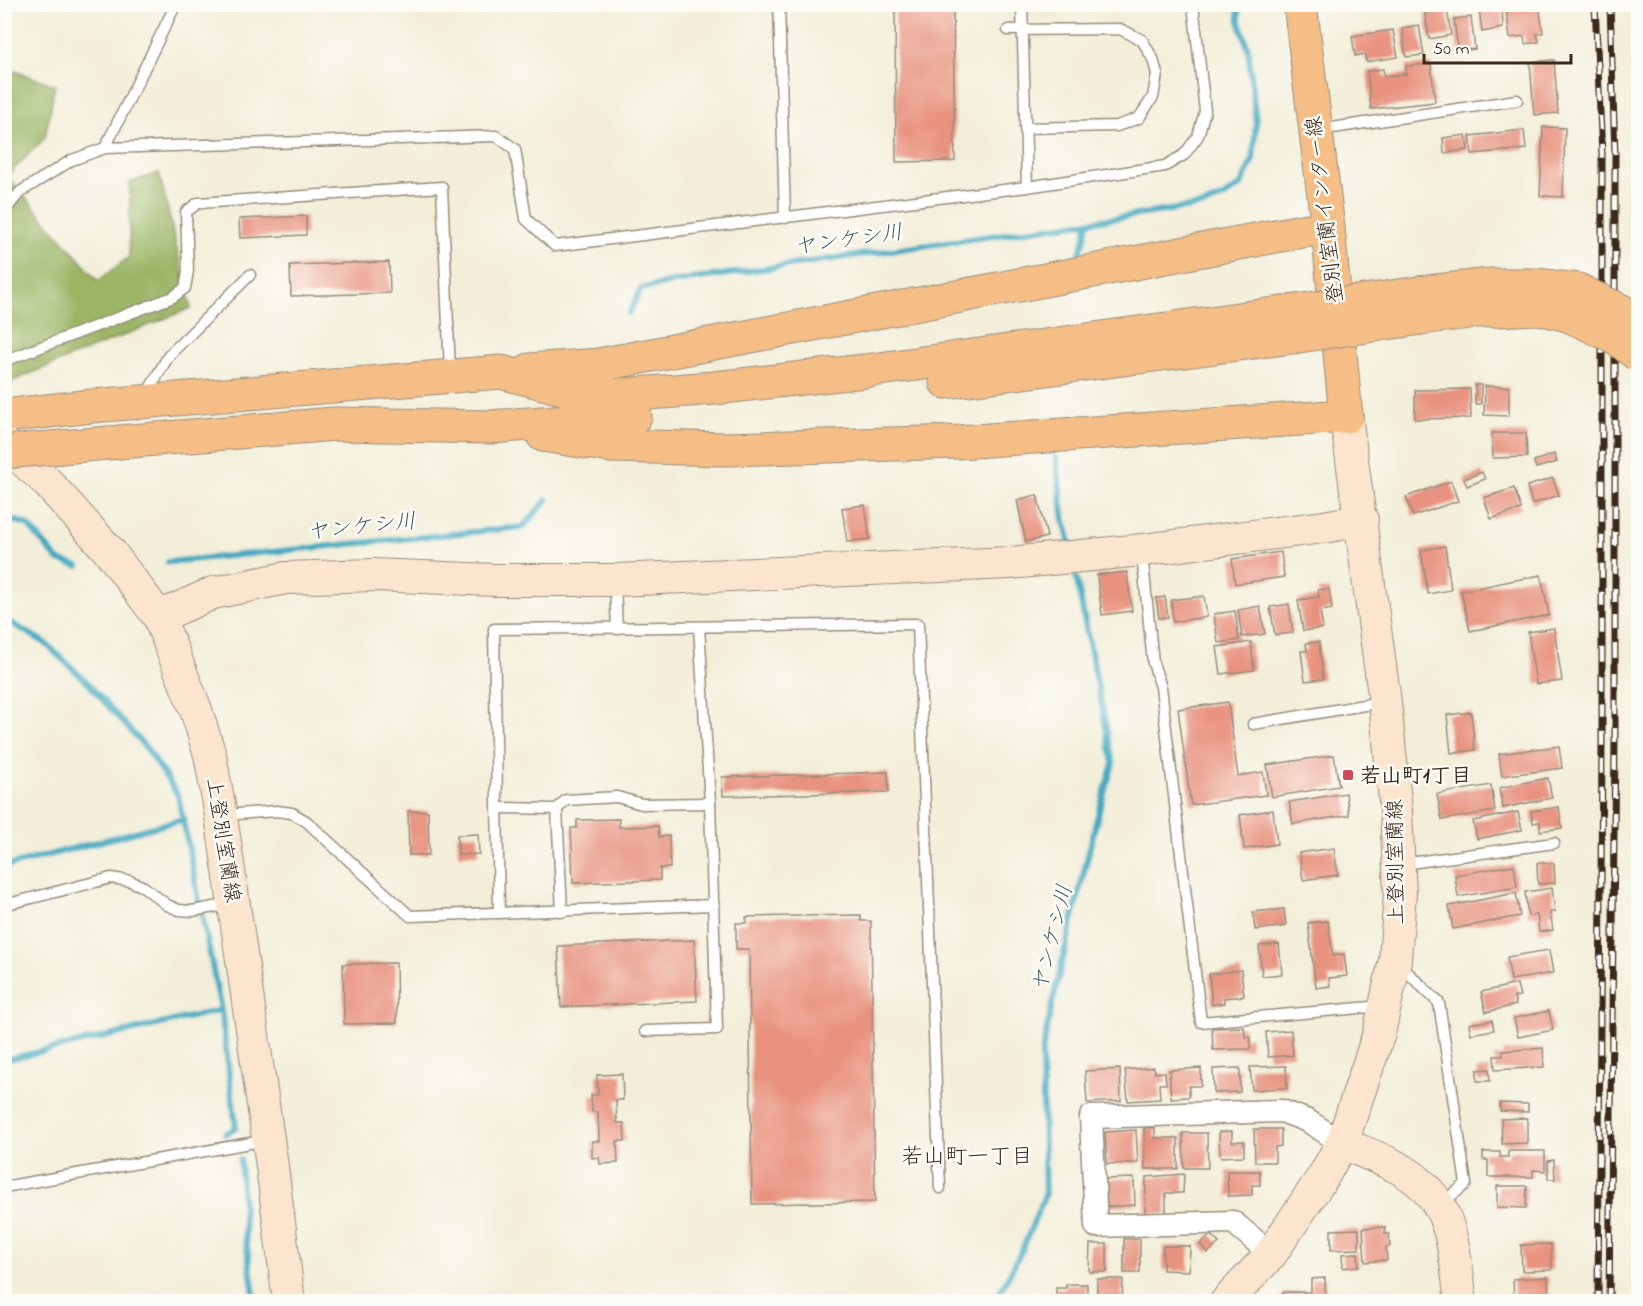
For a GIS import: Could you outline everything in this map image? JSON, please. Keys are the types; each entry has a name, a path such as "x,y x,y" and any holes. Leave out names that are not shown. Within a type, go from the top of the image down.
{"main road":[{"name":"登別室蘭インター線","path":"1300,4 1328,228 1346,416"},
{"path":"4,416 92,406 599,366 1328,228"},
{"path":"4,452 335,424 490,427 712,410 979,378 1291,325 1420,306 1491,285 1536,285 1573,303 1638,319"},
{"path":"1573,303 1638,355"},
{"path":"501,372 596,397 714,388 1291,325"},
{"path":"490,427 611,446 726,449 959,442 1346,416"},
{"name":"上登別室蘭線","path":"1226,1302 1271,1254 1324,1175 1342,1143 1379,1034 1395,960 1400,893 1396,811 1362,520 1346,416"},
{"name":"上登別室蘭線","path":"4,443 45,480 110,552 159,617 196,710 207,744 221,816 222,906 268,1140 289,1302"},
{"path":"159,617 213,593 286,578 373,575 495,580 615,580 1010,563 1142,550 1324,527 1362,520"},
{"path":"1342,1143 1397,1167 1423,1186 1440,1205 1452,1238 1461,1302"}],"street":[{"path":"1271,1254 1233,1222 1096,1226 1091,1116 1282,1111 1308,1121 1342,1143"}],"lane":[{"path":"105,148 176,4"},
{"path":"779,4 785,218"},
{"path":"1023,4 1027,187"},
{"path":"4,212 20,192 72,160 105,148 496,136 515,149 526,219 555,246 1027,187 1166,166 1184,155 1198,136 1205,111 1194,4"},
{"path":"1008,30 1120,29 1142,40 1153,59 1157,74 1153,97 1139,118 1117,126 1025,128"},
{"path":"1316,130 1517,100"},
{"path":"4,361 173,297 185,288 188,271 186,212 198,203 442,187 450,376"},
{"path":"142,402 169,355 250,275"},
{"path":"1142,550 1153,663 1161,687 1201,1022 1384,1006"},
{"path":"615,580 617,628"},
{"path":"500,914 494,629 918,624 940,1188"},
{"path":"645,1031 717,1029 710,803 699,627"},
{"path":"1252,724 1385,702"},
{"path":"497,808 557,809 566,800 617,797 642,804 710,803"},
{"path":"557,809 562,912"},
{"path":"221,816 278,811 292,813 306,821 410,916 714,905"},
{"path":"1399,864 1554,843"},
{"path":"4,905 111,878 130,880 144,887 167,905 179,910 192,911 222,906"},
{"path":"1395,960 1439,1003 1466,1184 1440,1205"},
{"path":"4,1187 268,1140"}],"green space":[{"path":"5,68 55,85 45,138 7,176 98,281 129,257 130,182 159,173 191,308 5,384"}],"building":[{"path":"895,4 953,4 955,161 896,162"},
{"path":"1539,5 1543,33 1537,34 1539,42 1525,44 1524,36 1510,38 1506,8"},
{"path":"1502,7 1503,28 1482,32 1479,9"},
{"path":"1447,9 1451,35 1429,39 1425,13"},
{"path":"1471,17 1475,49 1458,51 1454,19"},
{"path":"1419,25 1424,55 1406,57 1402,28"},
{"path":"1393,30 1398,57 1366,62 1365,54 1355,56 1352,36"},
{"path":"1554,60 1558,113 1534,115 1530,62"},
{"path":"1431,64 1435,102 1371,109 1367,71 1383,69 1384,76 1406,74 1406,66"},
{"path":"1543,127 1565,128 1563,197 1540,196"},
{"path":"1524,130 1526,149 1472,154 1470,136"},
{"path":"1466,135 1468,150 1444,153 1443,138"},
{"path":"306,216 306,235 240,238 239,219"},
{"path":"389,262 390,293 291,296 290,265"},
{"path":"1475,385 1481,385 1481,404 1475,404"},
{"path":"1485,386 1509,387 1509,416 1484,415"},
{"path":"1470,389 1471,418 1415,419 1415,390"},
{"path":"1492,433 1526,433 1527,457 1493,458"},
{"path":"1554,454 1557,462 1536,468 1534,461"},
{"path":"1482,472 1485,479 1467,486 1464,479"},
{"path":"1553,478 1559,495 1532,504 1527,486"},
{"path":"1451,481 1458,501 1413,516 1406,497"},
{"path":"1514,488 1521,509 1491,519 1484,498"},
{"path":"1037,495 1047,537 1026,542 1017,500"},
{"path":"865,505 870,539 847,542 842,508"},
{"path":"1445,546 1451,590 1428,594 1421,550"},
{"path":"1281,552 1284,577 1235,584 1232,559"},
{"path":"1127,572 1132,611 1102,615 1097,575"},
{"path":"1541,575 1549,615 1470,631 1461,591"},
{"path":"1329,589 1332,609 1320,611 1323,628 1303,631 1298,600 1319,597 1318,590"},
{"path":"1204,596 1207,617 1173,622 1171,600"},
{"path":"1165,597 1168,617 1159,618 1156,598"},
{"path":"1289,604 1293,633 1275,635 1270,607"},
{"path":"1260,606 1265,634 1242,637 1238,610"},
{"path":"1235,611 1239,640 1218,643 1214,614"},
{"path":"1554,628 1562,681 1536,684 1528,632"},
{"path":"1251,642 1254,670 1221,674 1217,647"},
{"path":"1319,642 1323,679 1305,681 1301,651 1307,651 1306,643"},
{"path":"1228,702 1238,776 1263,772 1266,795 1191,805 1178,709"},
{"path":"1471,712 1475,750 1451,753 1447,715"},
{"path":"1559,746 1562,768 1502,776 1499,754"},
{"path":"1334,755 1339,786 1272,797 1267,765"},
{"path":"888,772 889,792 723,796 722,777"},
{"path":"1548,778 1552,798 1503,808 1499,788"},
{"path":"1491,785 1495,811 1442,820 1437,794"},
{"path":"1346,793 1349,815 1293,824 1289,802"},
{"path":"1559,807 1562,828 1540,831 1540,822 1533,823 1531,811"},
{"path":"1273,810 1277,844 1244,849 1240,815"},
{"path":"408,811 428,811 429,855 409,855"},
{"path":"1518,812 1522,830 1477,839 1473,821"},
{"path":"619,819 619,827 658,826 659,837 669,836 670,868 660,868 660,880 573,883 571,828 577,828 577,820"},
{"path":"478,834 479,854 458,855 457,835"},
{"path":"1334,848 1338,875 1303,880 1299,853"},
{"path":"1537,863 1554,863 1555,883 1538,884"},
{"path":"1514,865 1517,887 1458,897 1455,875"},
{"path":"1552,888 1555,912 1550,912 1553,930 1539,932 1537,915 1528,916 1525,892"},
{"path":"1516,893 1520,916 1453,929 1449,906"},
{"path":"1284,909 1286,926 1255,930 1253,912"},
{"path":"861,915 861,921 871,921 875,1202 752,1204 749,949 736,949 736,923 747,923 746,917"},
{"path":"1328,921 1333,956 1344,954 1347,976 1329,978 1330,986 1316,988 1308,923"},
{"path":"694,940 697,1001 561,1007 558,946"},
{"path":"1279,944 1282,974 1262,976 1259,946"},
{"path":"1549,950 1553,973 1511,980 1507,957"},
{"path":"396,963 397,1023 344,1024 343,964"},
{"path":"1241,970 1244,996 1224,998 1224,1003 1212,1005 1209,974"},
{"path":"1517,984 1520,996 1514,997 1516,1005 1486,1012 1481,992"},
{"path":"1549,1011 1553,1030 1518,1037 1514,1018"},
{"path":"1492,1020 1494,1030 1471,1034 1469,1024"},
{"path":"1244,1027 1245,1037 1250,1037 1250,1049 1213,1050 1212,1028"},
{"path":"1291,1030 1293,1055 1268,1057 1266,1032"},
{"path":"1543,1048 1544,1067 1495,1070 1494,1056 1503,1056 1503,1051"},
{"path":"1286,1066 1287,1088 1252,1090 1250,1067"},
{"path":"1154,1067 1155,1073 1165,1072 1166,1084 1159,1084 1160,1099 1128,1101 1125,1070"},
{"path":"1201,1068 1201,1086 1189,1086 1189,1097 1171,1098 1169,1070"},
{"path":"1240,1068 1240,1092 1214,1093 1213,1069"},
{"path":"1120,1069 1121,1101 1087,1103 1085,1071"},
{"path":"1489,1069 1490,1081 1477,1081 1477,1070"},
{"path":"622,1074 623,1100 616,1100 617,1123 624,1123 625,1141 617,1141 618,1163 600,1164 599,1157 592,1158 592,1141 599,1141 598,1112 592,1112 591,1095 598,1095 597,1075"},
{"path":"1500,1103 1528,1104 1528,1112 1500,1111"},
{"path":"1527,1118 1527,1143 1502,1144 1501,1119"},
{"path":"1144,1128 1155,1128 1155,1138 1178,1138 1178,1169 1145,1169"},
{"path":"1254,1129 1281,1129 1281,1146 1275,1147 1275,1162 1255,1162"},
{"path":"1136,1130 1138,1163 1107,1164 1105,1132"},
{"path":"1232,1131 1232,1142 1244,1141 1244,1156 1220,1157 1219,1132"},
{"path":"1183,1133 1207,1133 1208,1168 1184,1168"},
{"path":"1508,1151 1545,1151 1545,1171 1533,1170 1533,1177 1488,1177 1488,1160 1483,1160 1483,1152 1500,1152 1500,1157 1508,1157"},
{"path":"1554,1160 1555,1179 1548,1179 1548,1161"},
{"path":"1227,1171 1260,1171 1260,1185 1252,1185 1252,1195 1228,1196"},
{"path":"1184,1174 1183,1193 1166,1193 1166,1214 1145,1214 1146,1177"},
{"path":"1134,1178 1135,1205 1107,1207 1105,1179"},
{"path":"1497,1186 1527,1186 1526,1208 1497,1207"},
{"path":"1385,1227 1385,1234 1389,1234 1390,1246 1386,1247 1387,1260 1365,1262 1363,1228"},
{"path":"1359,1229 1359,1249 1331,1250 1331,1230"},
{"path":"1211,1235 1219,1243 1208,1253 1200,1244"},
{"path":"1124,1239 1140,1239 1140,1273 1124,1273"},
{"path":"1090,1244 1107,1244 1107,1272 1089,1272"},
{"path":"1551,1244 1552,1270 1522,1271 1521,1245"},
{"path":"1163,1246 1190,1246 1189,1271 1163,1270"},
{"path":"1358,1253 1359,1266 1343,1268 1342,1254"},
{"path":"1548,1277 1549,1301 1514,1302 1513,1279"},
{"path":"1325,1278 1326,1302 1277,1302 1284,1292 1311,1292 1311,1279"},
{"path":"1097,1279 1123,1279 1122,1302 1097,1302"},
{"path":"1066,1284 1087,1284 1087,1302 1056,1302 1056,1288 1066,1288"}],"waterway":[{"name":"ヤンケシ川","path":"1079,255 1088,222 1204,205 1223,197 1241,185 1253,159 1256,123 1248,48 1239,21 1238,4"},
{"name":"ヤンケシ川","path":"629,313 641,289 672,282 1088,222"},
{"name":"ヤンケシ川","path":"1056,457 1063,514 1070,545"},
{"name":"ヤンケシ川","path":"168,562 523,527 547,500"},
{"path":"4,522 17,521 28,525 58,560 78,566"},
{"name":"ヤンケシ川","path":"995,1302 1022,1250 1045,1195 1042,1053 1097,818 1113,763 1076,577"},
{"path":"4,619 44,642 86,681 147,749 178,795 221,1010 236,1128 225,1134"},
{"path":"4,867 184,819"},
{"path":"4,1060 221,1010"},
{"path":"240,1160 245,1234 255,1302"}],"railway":[{"path":"1595,4 1602,155 1602,742 1598,1302"},
{"path":"1609,1302 1615,740 1615,155 1610,4"}],"place":[{"name":"若山町1丁目","path":"1348,775"}],"district":[{"name":"若山町一丁目","path":"967,1155"}]}
